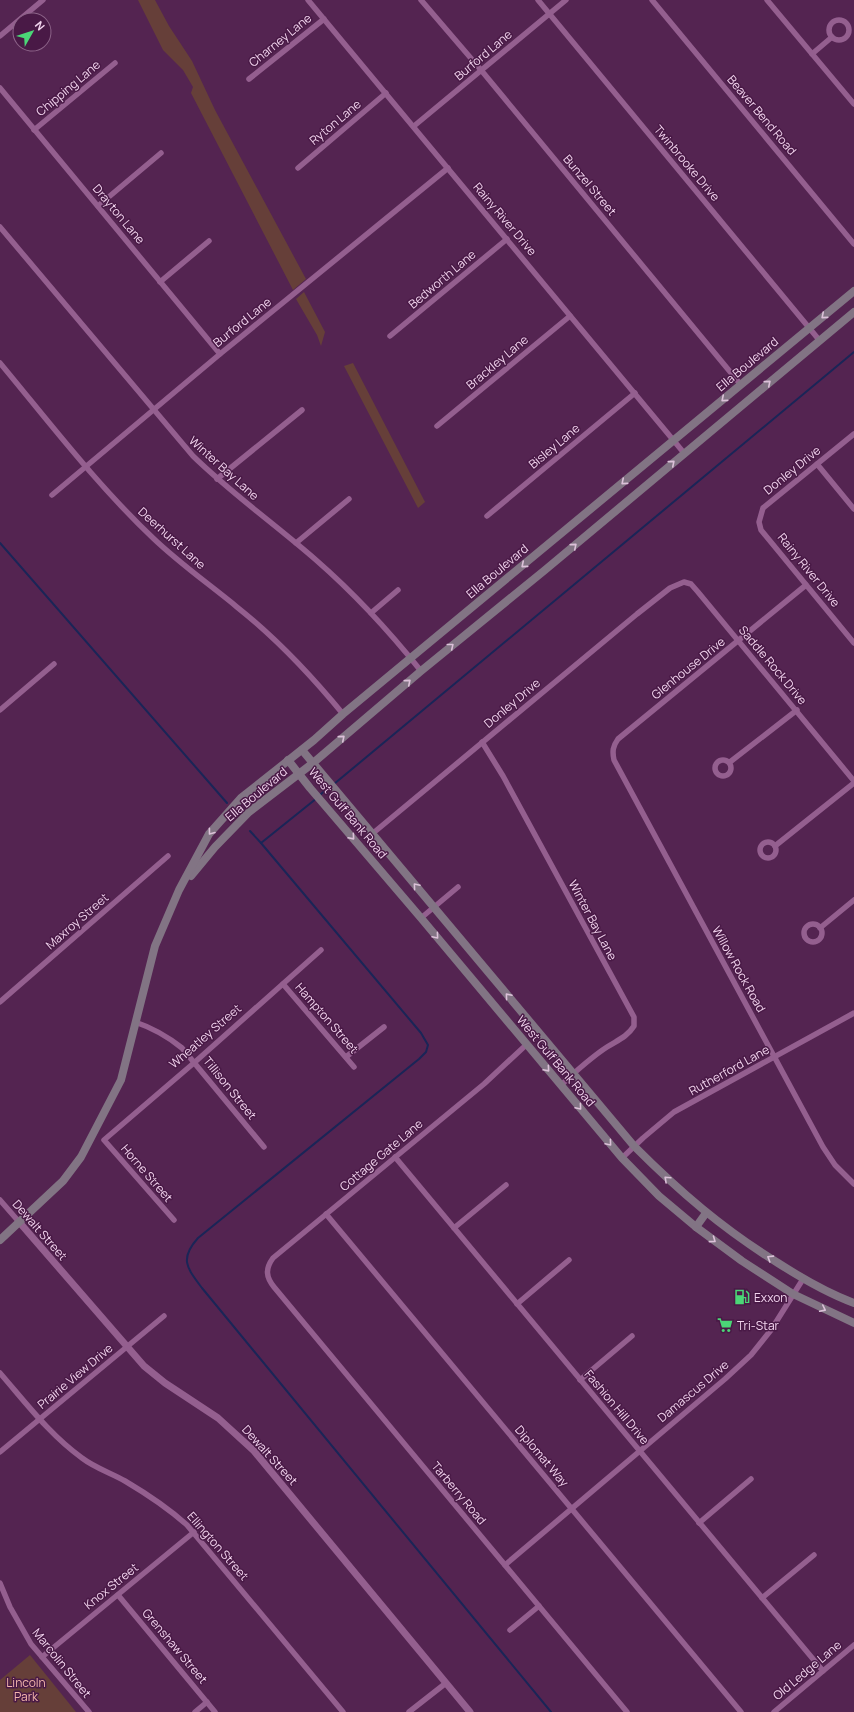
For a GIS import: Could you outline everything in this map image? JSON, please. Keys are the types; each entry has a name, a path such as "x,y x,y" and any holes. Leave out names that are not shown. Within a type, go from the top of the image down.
{"main road":[{"name":"Ella Boulevard","path":"20,1223 63,1181 81,1157 121,1080 155,946 179,890 209,834 241,798 302,750 343,714 854,291"},
{"name":"Ella Boulevard","path":"179,890 215,847 249,812 313,763 421,671 545,570 854,312"},
{"name":"West Gulf Bank Road","path":"302,750 634,1146 672,1184 706,1213 748,1244 803,1279 854,1304"},
{"name":"West Gulf Bank Road","path":"288,760 326,808 421,918 526,1046 622,1158 659,1196 696,1227 742,1261 793,1294 854,1323"},
{"path":"696,1227 706,1213"},
{"path":"0,1240 20,1223"}],"street":[{"path":"0,36 42,0"},
{"name":"Rainy River Drive","path":"308,0 684,453"},
{"name":"Bunzel Street","path":"421,0 481,70 741,385"},
{"name":"Twinbrooke Drive","path":"538,0 820,341"},
{"name":"Burford Lane","path":"414,126 566,0"},
{"name":"Beaver Bend Road","path":"652,0 854,244"},
{"path":"767,0 854,104"},
{"name":"Charney Lane","path":"250,79 324,19"},
{"path":"812,54 832,37"},
{"name":"Chipping Lane","path":"34,130 115,64"},
{"name":"Drayton Lane","path":"0,88 220,354"},
{"name":"Ryton Lane","path":"298,168 386,93"},
{"path":"98,206 161,153"},
{"name":"Burford Lane","path":"52,495 220,354 448,168"},
{"name":"Winter Bay Lane","path":"0,227 192,456 217,479 317,561 371,613 421,671"},
{"name":"Bedworth Lane","path":"390,336 507,239"},
{"path":"160,282 209,241"},
{"name":"Brackley Lane","path":"437,426 570,316"},
{"name":"Deerhurst Lane","path":"0,363 86,466 152,538 236,606 282,646 343,714"},
{"name":"Bisley Lane","path":"487,516 635,393"},
{"path":"217,479 302,410"},
{"name":"Donley Drive","path":"762,531 758,522 763,508 854,434"},
{"path":"817,464 854,509"},
{"path":"296,543 349,499"},
{"name":"Rainy River Drive","path":"762,531 854,643"},
{"name":"Saddle Rock Drive","path":"667,590 678,583 684,582 691,584 797,710 854,782"},
{"name":"Glenhouse Drive","path":"614,759 614,745 618,739 806,585"},
{"path":"371,613 398,590"},
{"name":"Donley Drive","path":"372,834 667,590"},
{"path":"0,710 54,664"},
{"path":"730,762 797,710"},
{"name":"Winter Bay Lane","path":"482,742 634,1017 634,1026 625,1037 607,1047 573,1073 561,1085"},
{"name":"Willow Rock Road","path":"614,759 823,1148 835,1165 854,1184"},
{"path":"775,846 854,782"},
{"name":"Maxroy Street","path":"0,1002 168,856"},
{"path":"421,918 458,887"},
{"path":"820,928 854,900"},
{"name":"Wheatley Street","path":"104,1140 195,1062 321,950"},
{"name":"Hampton Street","path":"283,984 354,1067"},
{"name":"Rutherford Lane","path":"622,1158 674,1112 853,1016"},
{"name":"Tillison Street","path":"135,1022 166,1035 182,1048 264,1147"},
{"path":"346,1057 384,1026"},
{"name":"Cottage Gate Lane","path":"274,1287 267,1272 269,1264 273,1258 484,1084 526,1046"},
{"name":"Horne Street","path":"104,1140 174,1220"},
{"name":"Fashion Hill Drive","path":"395,1157 823,1671"},
{"path":"454,1228 506,1185"},
{"name":"Dewalt Street","path":"0,1200 144,1366 165,1383 218,1418 254,1451 470,1712"},
{"name":"Diplomat Way","path":"326,1214 742,1712"},
{"path":"517,1304 569,1260"},
{"name":"Damascus Drive","path":"505,1565 751,1356 771,1330 803,1279"},
{"name":"Tarberry Road","path":"274,1287 627,1712"},
{"name":"Prairie View Drive","path":"0,1452 164,1316"},
{"path":"580,1380 632,1336"},
{"name":"Ellington Street","path":"0,1373 39,1419 64,1444 84,1460 125,1481 176,1514 194,1532 343,1712"},
{"path":"699,1523 751,1479"},
{"name":"Knox Street","path":"42,1657 194,1532"},
{"path":"762,1598 814,1555"},
{"name":"Marcolin Street","path":"0,1583 21,1629 31,1644 89,1712"},
{"name":"Grenshaw Street","path":"118,1595 215,1712"},
{"path":"510,1630 539,1606"},
{"name":"Old Ledge Lane","path":"774,1712 854,1645"},
{"path":"409,1712 446,1683"},
{"path":"195,1712 207,1702"}],"green space":[{"path":"138,0 155,0 169,26 192,61 215,110 306,279 293,290 191,93 193,87 183,70 163,50"},
{"path":"304,292 325,332 321,346 317,335 296,299"},
{"path":"353,363 425,502 418,508 344,366"},
{"name":"Lincoln Park","path":"30,1655 76,1712 0,1712 0,1680"}],"waterway":[{"path":"334,784 854,352"},
{"path":"0,543 227,803"},
{"path":"320,795 330,786"},
{"path":"317,798 261,843 421,1033 428,1045 426,1052 419,1059 198,1238 188,1252 187,1263 192,1275 202,1288 551,1712"},
{"path":"250,831 261,843"}],"place":[{"name":"Exxon","path":"742,1297"},
{"name":"Tri-Star","path":"725,1325"}]}
